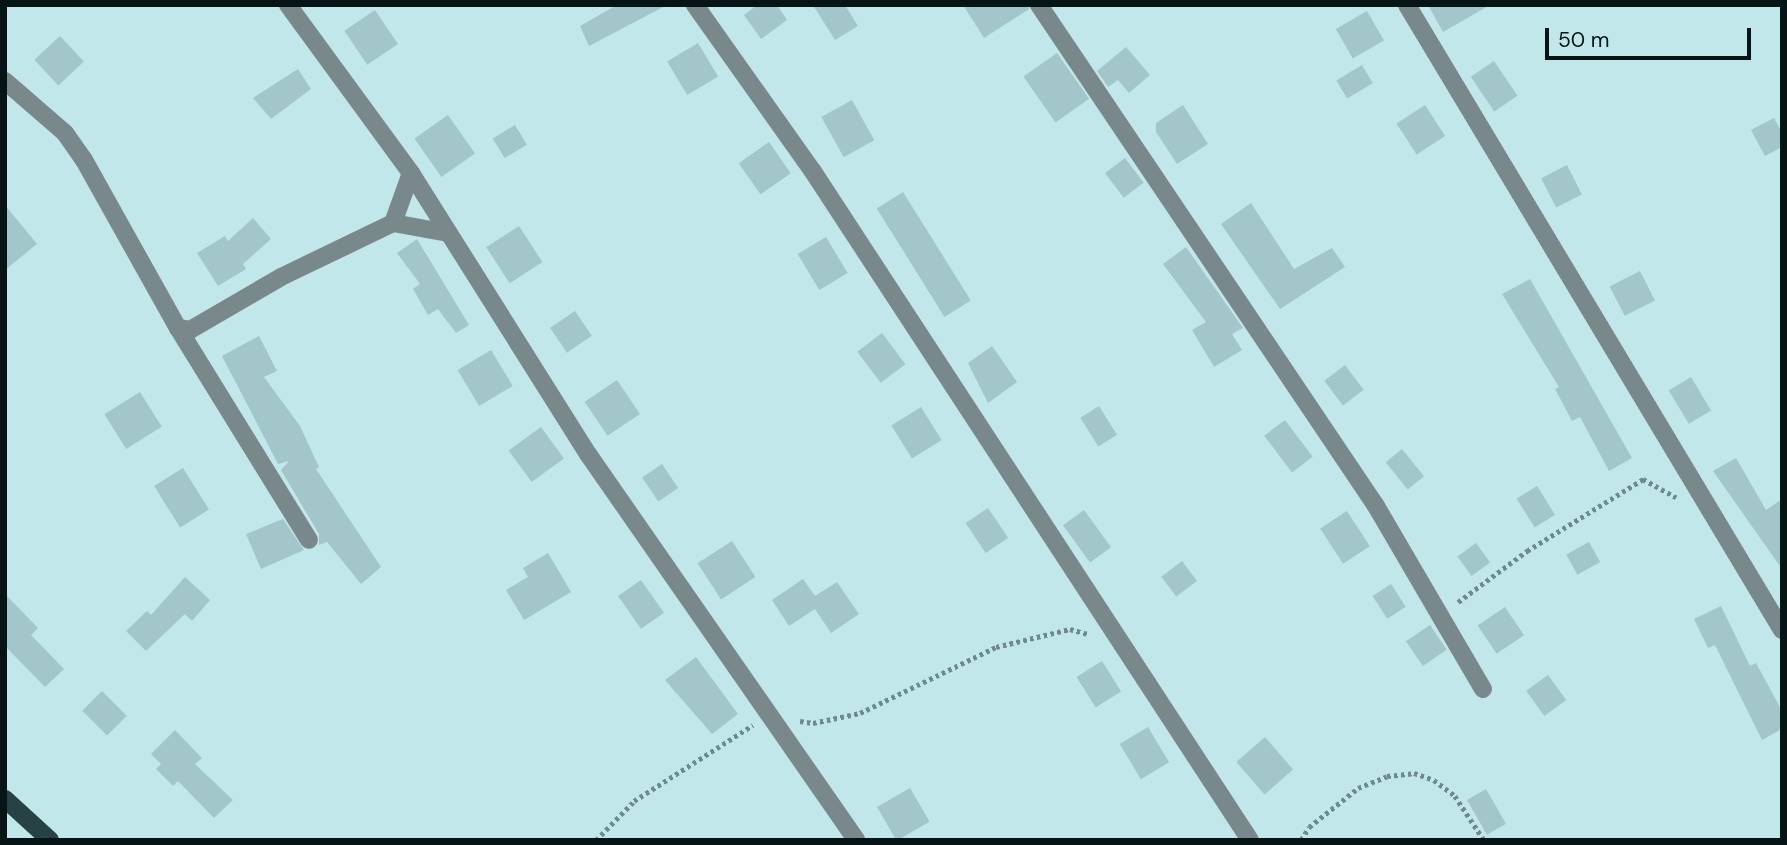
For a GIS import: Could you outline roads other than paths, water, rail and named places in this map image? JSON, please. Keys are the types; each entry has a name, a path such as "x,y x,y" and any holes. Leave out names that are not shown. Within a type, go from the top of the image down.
{"main road":[{"path":"5,799 50,840"}],"street":[{"path":"288,5 411,173 589,454 856,840"},
{"path":"695,5 812,170 1124,643 1250,840"},
{"path":"1039,5 1376,506 1483,689"},
{"path":"1407,5 1782,630"},
{"path":"5,80 65,133 84,160 178,328 309,540"},
{"path":"393,223 411,173"},
{"path":"178,328 190,330 281,277 393,223 448,233"}]}
